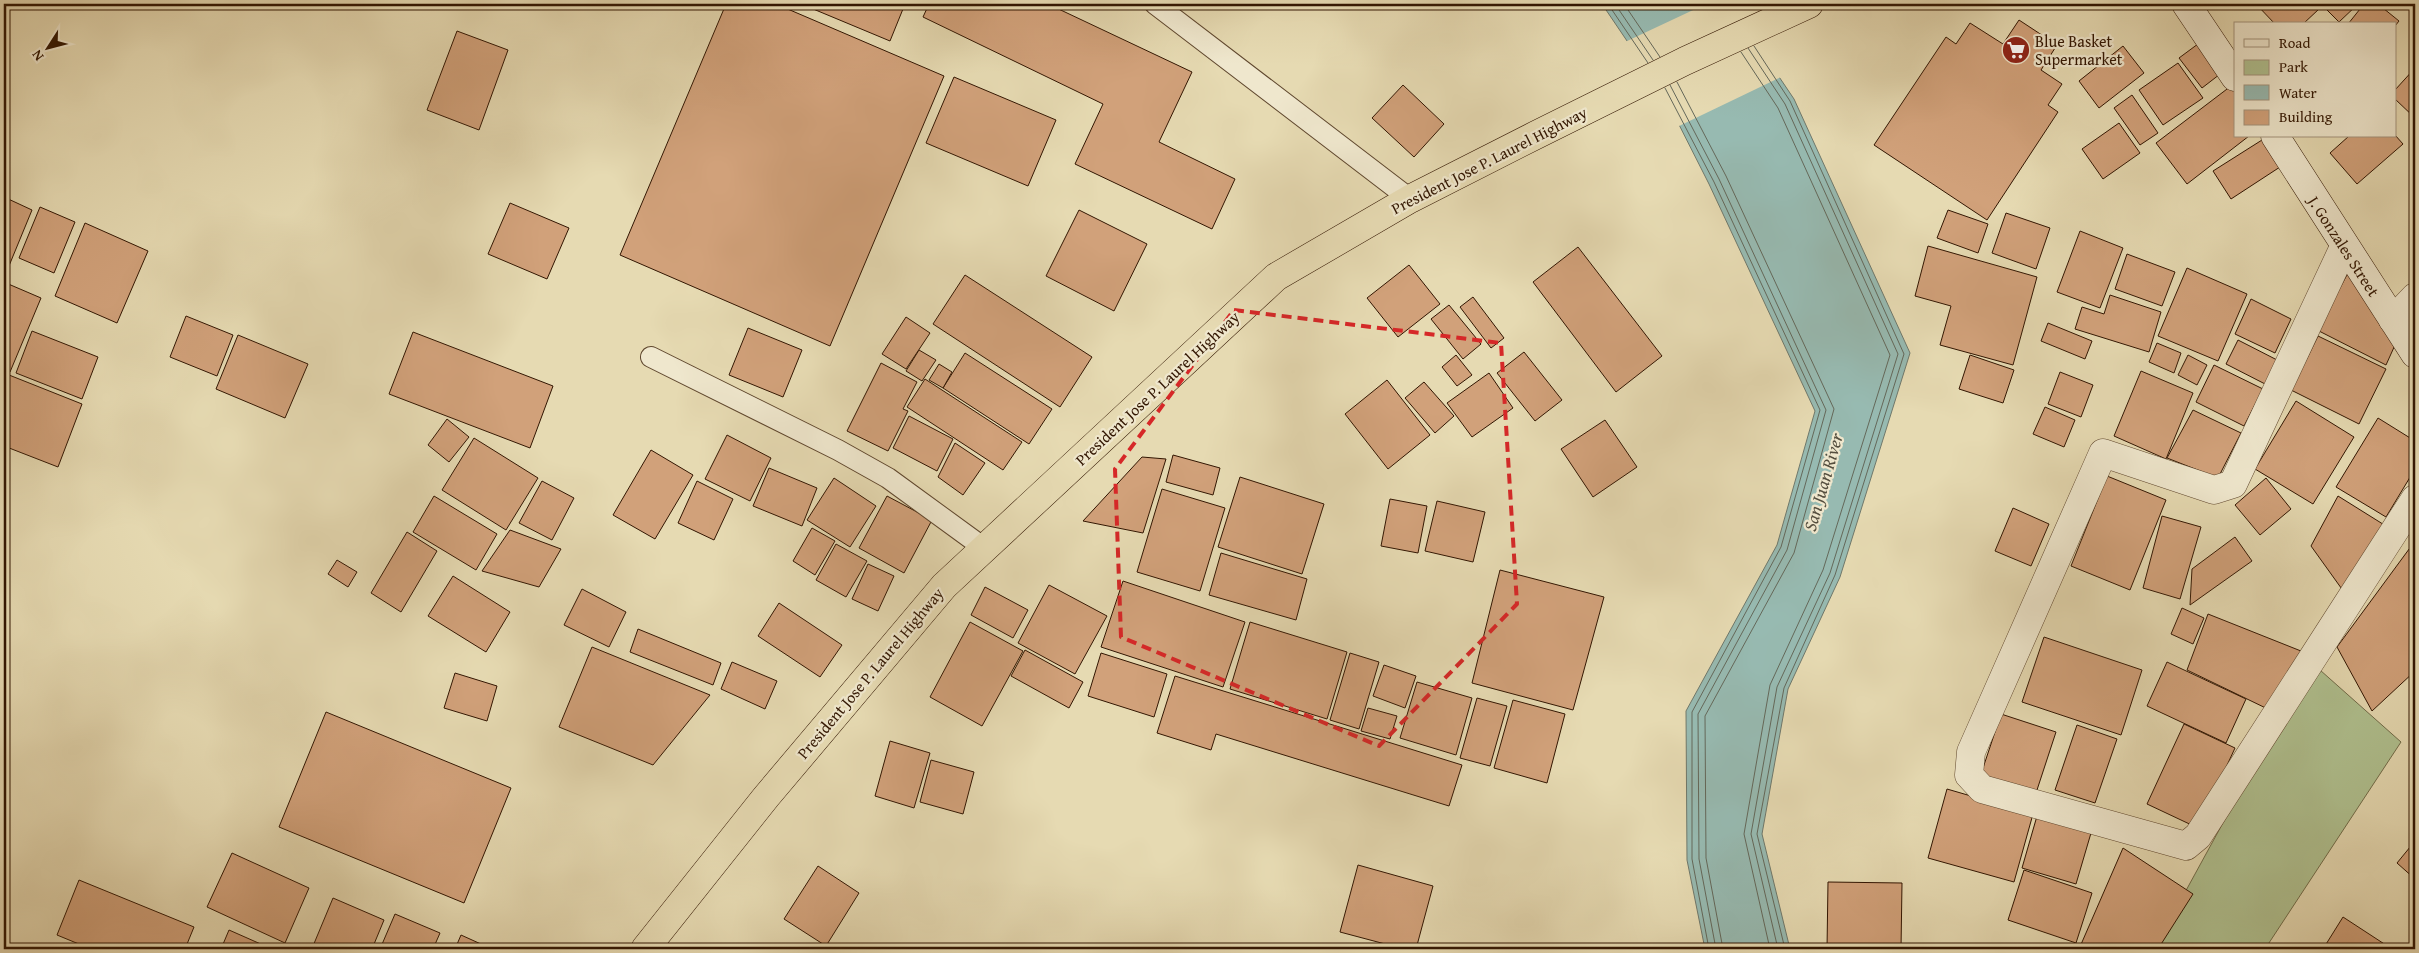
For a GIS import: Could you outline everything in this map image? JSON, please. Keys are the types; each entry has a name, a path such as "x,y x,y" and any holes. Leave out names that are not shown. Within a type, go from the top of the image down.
{"highway":[{"name":"President Jose P. Laurel Highway","path":"644,949 902,632 944,586 1276,277 1410,199 1685,61 1797,9"}],"street":[{"path":"2186,4 2234,76"},
{"name":"J. Gonzales Street","path":"2276,138 2344,247 2415,354"},
{"path":"2344,247 2233,484 2214,490 2103,453 1971,752 1969,775 1982,788 2186,846 2198,836 2415,499"},
{"path":"2393,320 2415,297"}],"lane":[{"path":"1155,4 1410,199"},
{"path":"651,357 847,454 888,478 984,548"}],"highlighted area":[{"path":"1234,310 1501,343 1517,604 1379,746 1121,637 1115,469"}],"green space":[{"path":"2311,662 2401,742 2265,949 2154,949"}],"water":[{"name":"San Juan River","path":"1602,4 1730,4 1794,99 1910,353 1840,577 1788,689 1762,834 1790,949 1705,949 1687,860 1686,711 1777,545 1815,411 1709,184 1665,97"}],"pier":[{"path":"1706,4 1733,4 1783,76 1677,127 1663,99 1625,42"}],"building":[{"path":"726,4 776,4 944,76 830,346 620,255"},
{"path":"807,4 905,4 890,41 806,6"},
{"path":"929,4 1048,4 1192,72 1159,142 1235,179 1212,229 1075,164 1103,104 923,17"},
{"path":"2256,4 2314,4 2319,9 2305,22 2273,22"},
{"path":"2321,4 2358,4 2339,22"},
{"path":"2364,4 2378,4 2399,21 2396,25 2396,22 2350,22"},
{"path":"2019,20 2057,45 2041,70 2062,84 2048,105 2058,112 1987,220 1874,145 1946,37 1956,44 1970,23 2003,44"},
{"path":"457,31 508,50 479,130 427,110"},
{"path":"2202,41 2224,71 2202,88 2179,58"},
{"path":"2123,46 2144,73 2099,108 2079,81"},
{"path":"2178,63 2203,98 2163,125 2139,90"},
{"path":"2415,68 2415,118 2396,100 2396,89"},
{"path":"954,77 1056,120 1028,186 926,143"},
{"path":"1403,85 1444,124 1414,157 1372,118"},
{"path":"2231,86 2234,90 2234,138 2246,138 2187,184 2156,143"},
{"path":"2132,95 2158,133 2140,145 2114,108"},
{"path":"2119,123 2140,153 2103,179 2082,149"},
{"path":"2396,136 2403,144 2357,184 2330,153 2347,138 2396,138"},
{"path":"2262,140 2280,167 2231,199 2213,171"},
{"path":"4,197 32,210 4,278"},
{"path":"510,203 569,228 547,279 488,254"},
{"path":"40,207 75,222 54,273 19,258"},
{"path":"1079,210 1147,244 1114,311 1046,276"},
{"path":"1948,210 1988,224 1978,253 1937,238"},
{"path":"2006,213 2050,228 2036,269 1992,253"},
{"path":"85,223 148,251 117,323 55,296"},
{"path":"2080,231 2123,248 2100,308 2057,292"},
{"path":"1928,246 2037,277 2013,365 1940,345 1951,306 1915,296"},
{"path":"1578,247 1662,356 1616,392 1533,282"},
{"path":"2127,254 2175,272 2162,306 2115,289"},
{"path":"1409,265 1440,304 1398,337 1367,298"},
{"path":"2187,268 2247,294 2218,361 2158,336"},
{"path":"2348,273 2395,345 2386,365 2317,330"},
{"path":"965,275 1092,357 1060,407 933,324"},
{"path":"6,283 41,298 10,372 4,369 4,288"},
{"path":"2110,295 2161,312 2149,352 2075,329 2082,307 2104,314"},
{"path":"1473,297 1504,338 1491,348 1460,307"},
{"path":"2251,299 2291,319 2275,353 2235,334"},
{"path":"1449,305 1481,344 1463,359 1431,319"},
{"path":"186,316 233,335 217,376 170,357"},
{"path":"906,317 930,333 906,369 882,354"},
{"path":"2048,323 2092,341 2085,359 2041,341"},
{"path":"748,328 802,350 783,397 729,375"},
{"path":"32,331 98,357 82,399 16,373"},
{"path":"413,332 553,386 530,448 389,394"},
{"path":"238,335 308,364 285,418 216,389"},
{"path":"2318,336 2386,369 2359,424 2291,390"},
{"path":"2238,340 2281,362 2269,386 2226,364"},
{"path":"2157,343 2181,353 2174,373 2149,362"},
{"path":"919,350 936,360 922,381 906,371"},
{"path":"1524,352 1562,400 1535,421 1497,373"},
{"path":"965,353 1052,409 1029,444 943,388"},
{"path":"1456,355 1472,375 1457,386 1442,367"},
{"path":"1970,355 2014,370 2003,403 1959,389"},
{"path":"2188,355 2207,365 2197,385 2178,375"},
{"path":"881,363 917,382 903,409 908,411 888,451 847,431"},
{"path":"939,364 952,372 943,388 929,380"},
{"path":"2214,365 2263,389 2244,426 2196,402"},
{"path":"2141,371 2193,393 2166,459 2114,436"},
{"path":"2060,372 2093,385 2081,417 2048,404"},
{"path":"4,373 82,404 58,467 4,446"},
{"path":"1489,373 1513,408 1472,437 1447,403"},
{"path":"925,379 1022,442 1003,470 907,407"},
{"path":"1387,380 1430,435 1388,469 1345,414"},
{"path":"1424,382 1454,416 1435,433 1405,398"},
{"path":"2296,401 2354,437 2313,504 2255,469"},
{"path":"2045,407 2075,420 2064,447 2033,434"},
{"path":"2193,410 2241,433 2218,478 2167,458"},
{"path":"909,416 953,439 937,471 893,448"},
{"path":"2378,418 2415,441 2415,469 2386,517 2336,487"},
{"path":"447,419 469,437 449,462 428,445"},
{"path":"1605,420 1637,467 1593,497 1561,449"},
{"path":"727,435 771,458 750,501 705,479"},
{"path":"474,438 538,478 506,530 442,490"},
{"path":"955,443 985,463 963,495 938,477"},
{"path":"651,450 693,475 655,539 613,515"},
{"path":"1173,455 1220,468 1213,495 1166,482"},
{"path":"1142,457 1166,459 1143,533 1083,521"},
{"path":"769,468 817,488 802,526 753,506"},
{"path":"2107,476 2166,500 2130,590 2071,566"},
{"path":"1240,477 1324,504 1302,574 1218,547"},
{"path":"834,478 876,506 850,547 807,520"},
{"path":"2266,478 2291,509 2260,535 2235,505"},
{"path":"542,481 574,498 552,540 519,523"},
{"path":"697,481 733,499 714,540 678,523"},
{"path":"1162,489 1225,508 1200,591 1137,572"},
{"path":"434,496 497,534 476,570 413,532"},
{"path":"887,496 932,520 904,573 859,548"},
{"path":"2338,496 2386,526 2344,592 2311,546"},
{"path":"1390,499 1427,506 1418,553 1381,546"},
{"path":"1437,501 1485,512 1473,562 1425,551"},
{"path":"2013,508 2049,524 2031,566 1995,551"},
{"path":"2162,516 2201,527 2180,599 2143,588"},
{"path":"812,528 835,541 815,575 793,561"},
{"path":"510,530 561,549 539,587 482,571"},
{"path":"407,532 437,551 401,612 371,593"},
{"path":"2235,537 2252,561 2190,605 2192,569"},
{"path":"2415,541 2415,671 2372,711 2337,647"},
{"path":"836,544 867,561 846,597 816,580"},
{"path":"1221,553 1307,579 1296,620 1209,595"},
{"path":"337,560 357,572 348,587 328,574"},
{"path":"868,564 894,576 878,611 852,599"},
{"path":"1500,570 1604,597 1573,710 1472,683"},
{"path":"453,576 510,612 486,652 428,616"},
{"path":"1123,581 1245,622 1223,687 1101,647"},
{"path":"1049,585 1107,616 1075,674 1018,643"},
{"path":"985,587 1028,610 1013,638 971,615"},
{"path":"582,589 626,612 609,647 564,625"},
{"path":"779,603 842,645 820,677 758,636"},
{"path":"2182,608 2204,618 2193,644 2171,634"},
{"path":"2208,614 2306,653 2274,712 2187,670"},
{"path":"970,622 1023,651 982,726 930,697"},
{"path":"1250,622 1347,652 1327,719 1230,689"},
{"path":"638,629 721,663 713,685 630,652"},
{"path":"2044,637 2142,670 2121,735 2022,702"},
{"path":"592,647 710,695 653,765 559,727"},
{"path":"1025,650 1083,682 1069,708 1011,676"},
{"path":"1101,653 1167,674 1154,717 1088,696"},
{"path":"1350,653 1379,662 1359,729 1330,720"},
{"path":"732,662 777,681 765,709 721,689"},
{"path":"2167,662 2246,699 2226,743 2147,706"},
{"path":"1384,665 1416,676 1405,708 1373,696"},
{"path":"455,673 497,686 487,721 444,708"},
{"path":"1175,676 1462,765 1449,806 1216,734 1211,750 1157,733"},
{"path":"1417,682 1472,698 1456,755 1400,738"},
{"path":"1477,698 1507,706 1490,766 1460,758"},
{"path":"1513,700 1565,714 1547,783 1494,768"},
{"path":"1368,708 1397,716 1390,739 1361,731"},
{"path":"326,712 511,788 464,903 279,827"},
{"path":"2001,714 2056,732 2036,793 1981,774"},
{"path":"2184,724 2235,748 2198,828 2147,804"},
{"path":"2077,725 2117,739 2095,803 2055,790"},
{"path":"890,741 930,753 914,808 875,796"},
{"path":"931,760 974,772 963,814 920,802"},
{"path":"1947,789 2033,814 2014,882 1928,858"},
{"path":"2037,816 2091,833 2076,884 2022,868"},
{"path":"2415,841 2415,879 2397,863"},
{"path":"2123,848 2193,894 2158,949 2079,949"},
{"path":"232,853 309,888 285,943 207,907"},
{"path":"1358,865 1433,886 1416,949 1404,949 1340,932"},
{"path":"818,866 859,893 826,946 784,919"},
{"path":"2024,870 2092,893 2076,943 2008,920"},
{"path":"79,880 194,927 185,949 91,949 57,935"},
{"path":"1828,882 1902,883 1901,949 1827,949"},
{"path":"333,898 384,920 372,949 321,949 313,946"},
{"path":"395,914 440,933 433,949 380,949"},
{"path":"2343,917 2392,949 2323,949"},
{"path":"229,930 272,949 221,949"},
{"path":"461,935 492,949 455,949"}],"place":[{"name":"Blue Basket Supermarket","path":"2016,50"}]}
